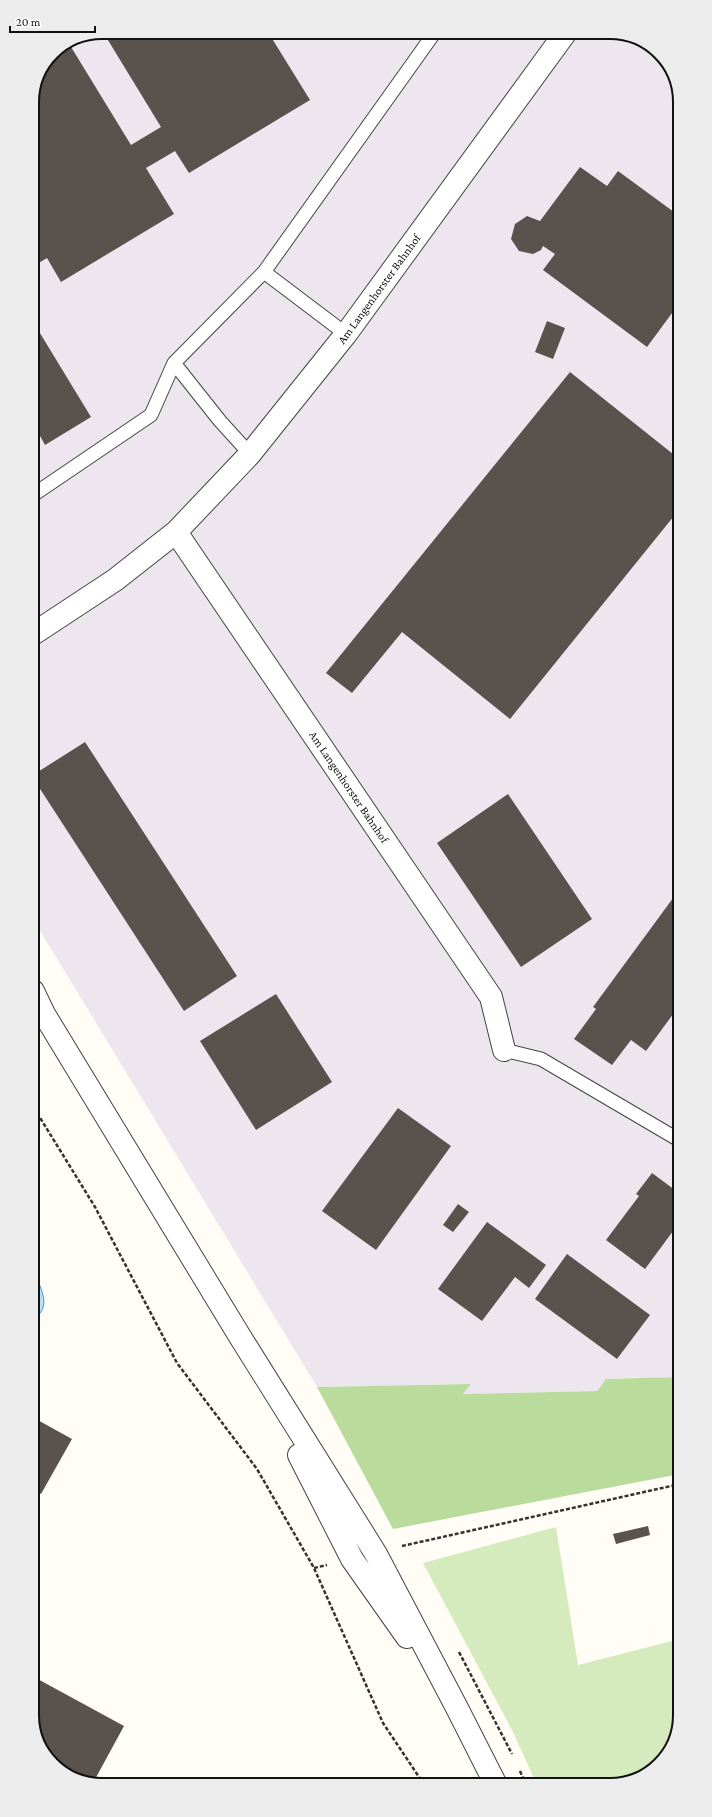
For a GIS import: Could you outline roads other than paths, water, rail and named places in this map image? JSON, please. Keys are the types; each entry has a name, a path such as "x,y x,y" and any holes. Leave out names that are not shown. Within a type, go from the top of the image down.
{"street":[{"name":"Am Langenhorster Bahnhof","path":"39,630 115,580 176,532 250,454 346,334 561,39"},
{"name":"Am Langenhorster Bahnhof","path":"176,532 491,997 504,1050"},
{"path":"39,1007 239,1335 376,1554 457,1708 492,1778"},
{"path":"239,1335 352,1559 457,1708"}],"lane":[{"path":"39,491 151,415 174,363 264,272 430,39"},
{"path":"264,272 346,334"},
{"path":"174,363 220,422 250,454"},
{"path":"504,1050 541,1059 673,1136"}],"water":[{"path":"39,1283 44,1302 39,1315"}]}
